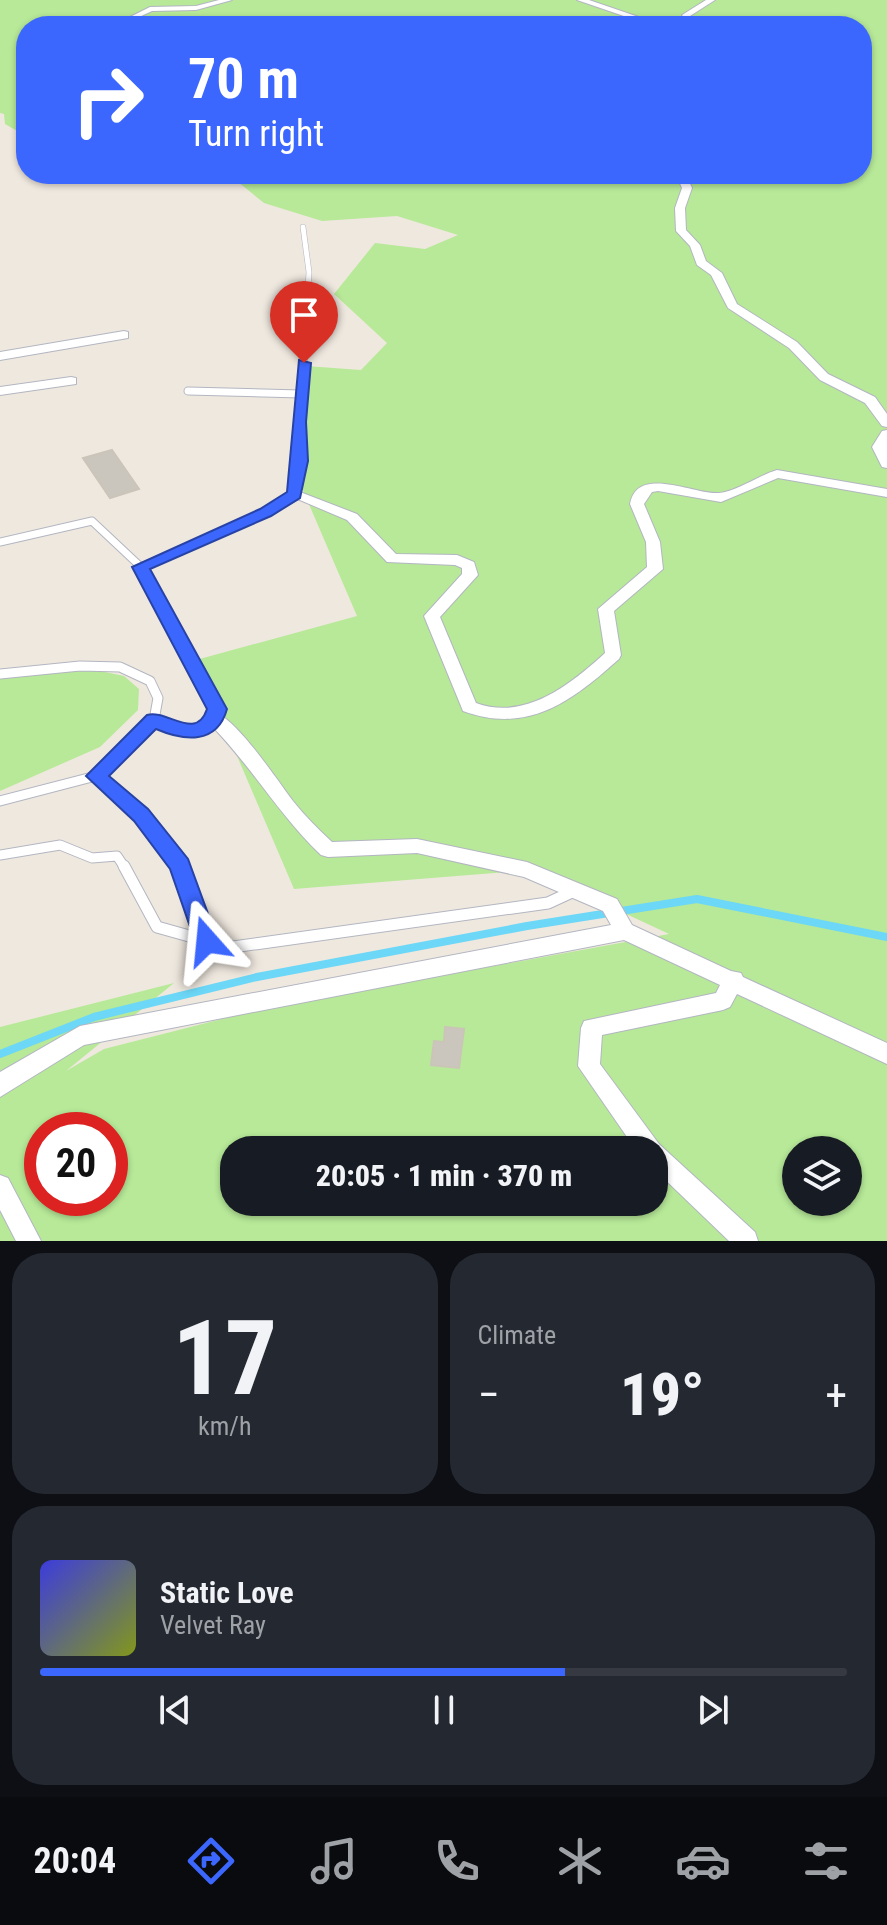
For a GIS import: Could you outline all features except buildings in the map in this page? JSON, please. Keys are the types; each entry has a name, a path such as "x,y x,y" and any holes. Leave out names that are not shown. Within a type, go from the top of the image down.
{"street":[{"path":"137,16 150,9 196,8 228,0"},
{"path":"581,0 630,16"},
{"path":"687,16 711,0"},
{"path":"685,184 687,188 680,208 681,231 695,245 701,263 716,273 729,302 793,345 824,377 870,400 887,423"},
{"path":"0,356 124,335"},
{"path":"0,391 71,381"},
{"path":"887,434 879,447 887,464"},
{"path":"295,495 352,517 392,559 457,560 469,565 470,575 435,610 433,625 469,707 516,714 537,708 613,655 606,609 655,569 653,542 637,504 638,498 647,489 669,487 721,498 777,474 887,493"},
{"path":"214,718 233,735 310,835 328,850 417,846 527,870 610,905 625,931"},
{"path":"0,1087 4,1081 80,1036 625,931 734,979 887,1054"},
{"path":"640,1136 589,1066 592,1028 723,1001 734,979"},
{"path":"668,1167 746,1241"},
{"path":"0,1186 29,1241"}],"lane":[{"path":"141,567 266,512 295,495 300,461 309,272 303,227"},
{"path":"188,391 301,394"},
{"path":"0,542 92,521 141,567 217,709 214,718 203,729 183,732 154,720"},
{"path":"0,674 80,666 120,667 138,674 156,689 154,720 96,776 0,801"},
{"path":"96,776 141,815 180,865 207,941"},
{"path":"0,855 60,845 92,858 117,856 157,927 226,948 548,903 575,890"}],"green space":[{"path":"0,0 887,0 887,1241 0,1241 0,1027 174,983 66,1071 104,1049 265,1008 669,934 532,870 294,889 196,660 357,616 299,481 306,366 361,370 387,343 334,294 375,243 425,249 458,235 397,216 322,221 264,203 241,184 872,184 872,16 16,16 16,130 5,124 4,114 0,113"},
{"path":"86,668 124,676 139,689 138,710 100,747 0,791 0,671"}],"waterway":[{"path":"0,1054 94,1017 257,977 527,926 697,899 887,937"}],"route":[{"path":"207,941 180,865 141,815 96,776 154,720 174,731 191,732 203,729 214,718 217,709 141,567 266,512 295,495 300,461 299,422 304,363"}]}
